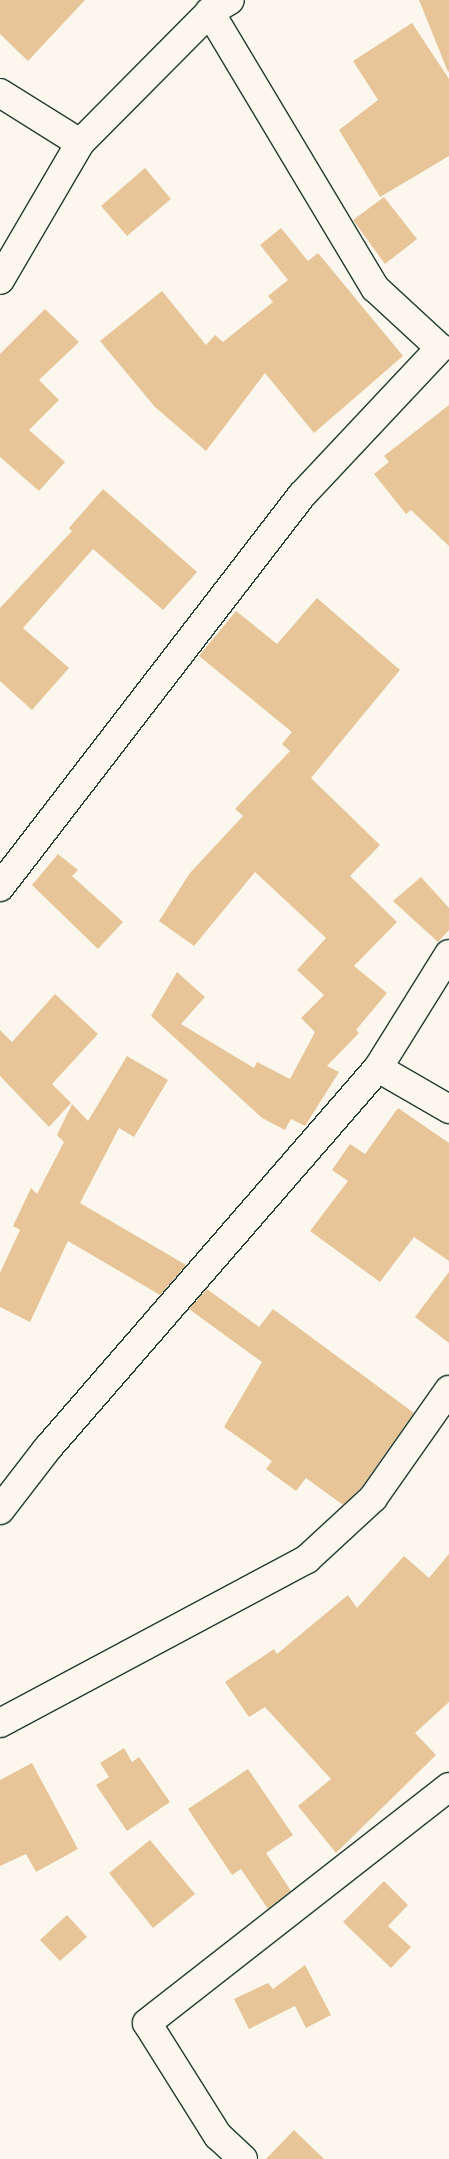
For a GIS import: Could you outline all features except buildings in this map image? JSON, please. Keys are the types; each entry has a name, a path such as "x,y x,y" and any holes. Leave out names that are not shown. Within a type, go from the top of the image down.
{"street":[{"path":"0,280 80,143 220,6 375,288 440,348 302,495 0,887"},
{"path":"0,93 80,143"},
{"path":"0,1510 47,1449 378,1068 449,954"},
{"path":"378,1068 449,1109"},
{"path":"0,1723 307,1559 374,1498 449,1390"},
{"path":"242,2159 218,2136 148,2023 449,1787"}]}
